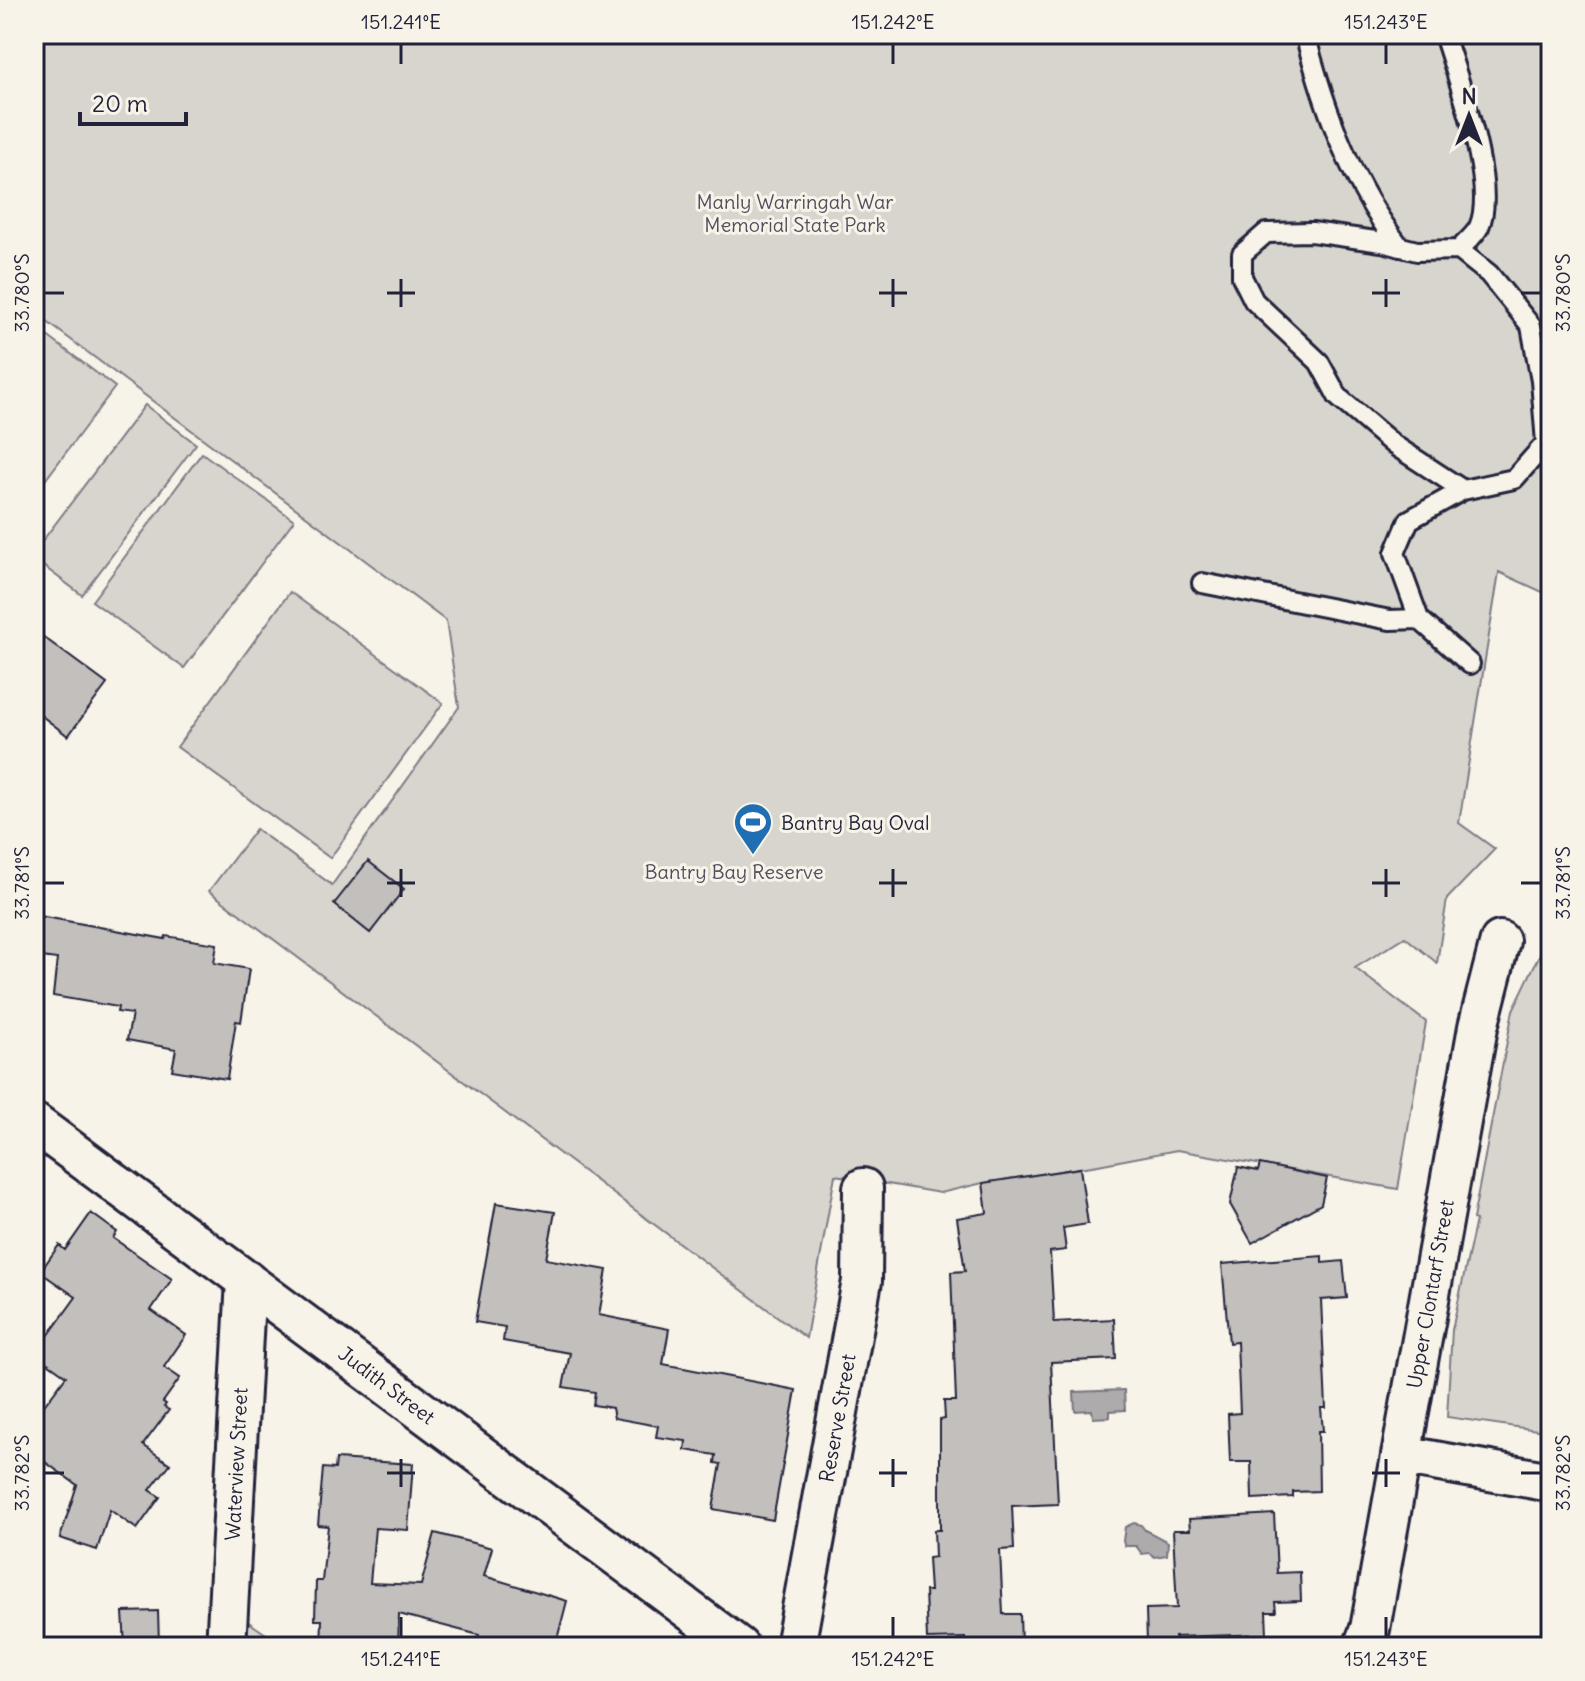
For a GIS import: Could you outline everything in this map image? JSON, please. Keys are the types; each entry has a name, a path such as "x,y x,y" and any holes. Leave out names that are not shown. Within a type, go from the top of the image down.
{"street":[{"name":"Upper Clontarf Street","path":"1363,1647 1370,1629 1478,1027 1500,941"},
{"name":"Judith Street","path":"34,1123 739,1647"},
{"name":"Reserve Street","path":"795,1647 862,1281 863,1188"},
{"name":"Waterview Street","path":"226,1647 246,1280"},
{"path":"1401,1455 1551,1482"}],"lane":[{"path":"1305,34 1336,137 1379,220 1400,247"},
{"path":"1444,34 1479,155 1484,195 1479,227 1459,250"},
{"path":"1463,490 1394,445 1338,397 1319,362 1254,301 1242,277 1242,254 1266,233 1312,232 1417,251 1459,250 1489,274 1531,326 1541,381 1546,443 1514,479 1463,490 1409,520 1395,553 1419,619 1470,664"},
{"path":"1202,583 1390,620 1419,619"}],"green space":[{"path":"34,34 1551,34 1551,596 1499,572 1459,823 1495,849 1447,899 1437,963 1405,937 1355,968 1426,1022 1398,1189 1177,1150 940,1193 835,1175 806,1338 209,891 256,829 332,885 459,707 446,621 34,312"},
{"path":"34,326 115,387 34,495"},
{"path":"145,405 196,444 82,595 34,559 34,552"},
{"path":"202,453 294,520 184,668 92,601"},
{"path":"290,592 443,703 330,858 177,747"},
{"path":"1551,931 1551,1432 1447,1417 1452,1330 1476,1220 1473,1219 1513,1010"},
{"path":"228,1608 285,1647 262,1647 227,1623"}],"shaded area":[{"path":"1124,1390 1125,1410 1110,1411 1110,1417 1093,1418 1092,1410 1075,1411 1074,1392"},
{"path":"1134,1523 1168,1542 1167,1555 1155,1557 1149,1553 1142,1554 1136,1546 1125,1546 1125,1527"}],"building":[{"path":"34,630 107,684 68,736 34,710"},
{"path":"368,861 404,889 370,933 334,904"},
{"path":"34,915 165,939 166,936 217,944 214,963 249,969 241,1022 236,1021 227,1079 172,1070 176,1049 127,1040 132,1014 117,1012 118,1007 53,996 57,959 34,956"},
{"path":"1260,1164 1327,1178 1321,1204 1252,1243 1230,1204 1238,1167 1258,1171"},
{"path":"1080,1168 1088,1224 1063,1228 1066,1250 1050,1252 1054,1322 1114,1319 1116,1359 1051,1362 1058,1504 1012,1506 1014,1549 1000,1550 1003,1614 1020,1614 1021,1645 965,1647 965,1638 927,1639 925,1591 930,1591 928,1558 935,1557 934,1530 940,1530 940,1420 945,1419 944,1401 956,1401 951,1272 965,1271 957,1218 987,1213 983,1183"},
{"path":"496,1203 555,1212 546,1259 607,1270 599,1315 669,1329 663,1364 796,1390 773,1520 713,1509 721,1464 715,1463 716,1455 685,1450 686,1441 656,1437 658,1426 614,1418 612,1408 593,1405 595,1392 563,1387 570,1353 503,1341 505,1327 475,1322"},
{"path":"91,1213 117,1232 113,1238 172,1279 151,1310 186,1335 164,1367 180,1378 163,1402 169,1410 143,1445 170,1464 150,1490 160,1497 137,1529 110,1510 97,1550 60,1538 77,1485 34,1454 34,1419 66,1376 35,1354 76,1297 40,1272 59,1245 65,1250"},
{"path":"1322,1256 1322,1263 1343,1261 1347,1298 1321,1300 1326,1408 1321,1408 1323,1431 1318,1431 1319,1491 1293,1492 1293,1497 1252,1499 1251,1462 1230,1462 1228,1414 1240,1413 1237,1342 1229,1343 1222,1264"},
{"path":"336,1459 413,1464 408,1530 375,1528 370,1583 421,1585 435,1533 492,1548 484,1576 567,1601 555,1647 476,1647 479,1635 399,1614 398,1647 321,1647 322,1620 315,1620 316,1581 322,1581 328,1526 318,1525 323,1468 335,1469"},
{"path":"1274,1514 1277,1573 1300,1572 1301,1601 1275,1602 1276,1612 1266,1612 1267,1634 1175,1637 1176,1642 1147,1642 1146,1609 1177,1608 1173,1530 1190,1530 1189,1519"},
{"path":"158,1611 159,1644 125,1646 123,1612"}],"place":[{"name":"Bantry Bay Oval","path":"753,856"}],"park label":[{"name":"Manly Warringah War Memorial State Park","path":"795,212"},
{"name":"Bantry Bay Reserve","path":"734,871"}]}
